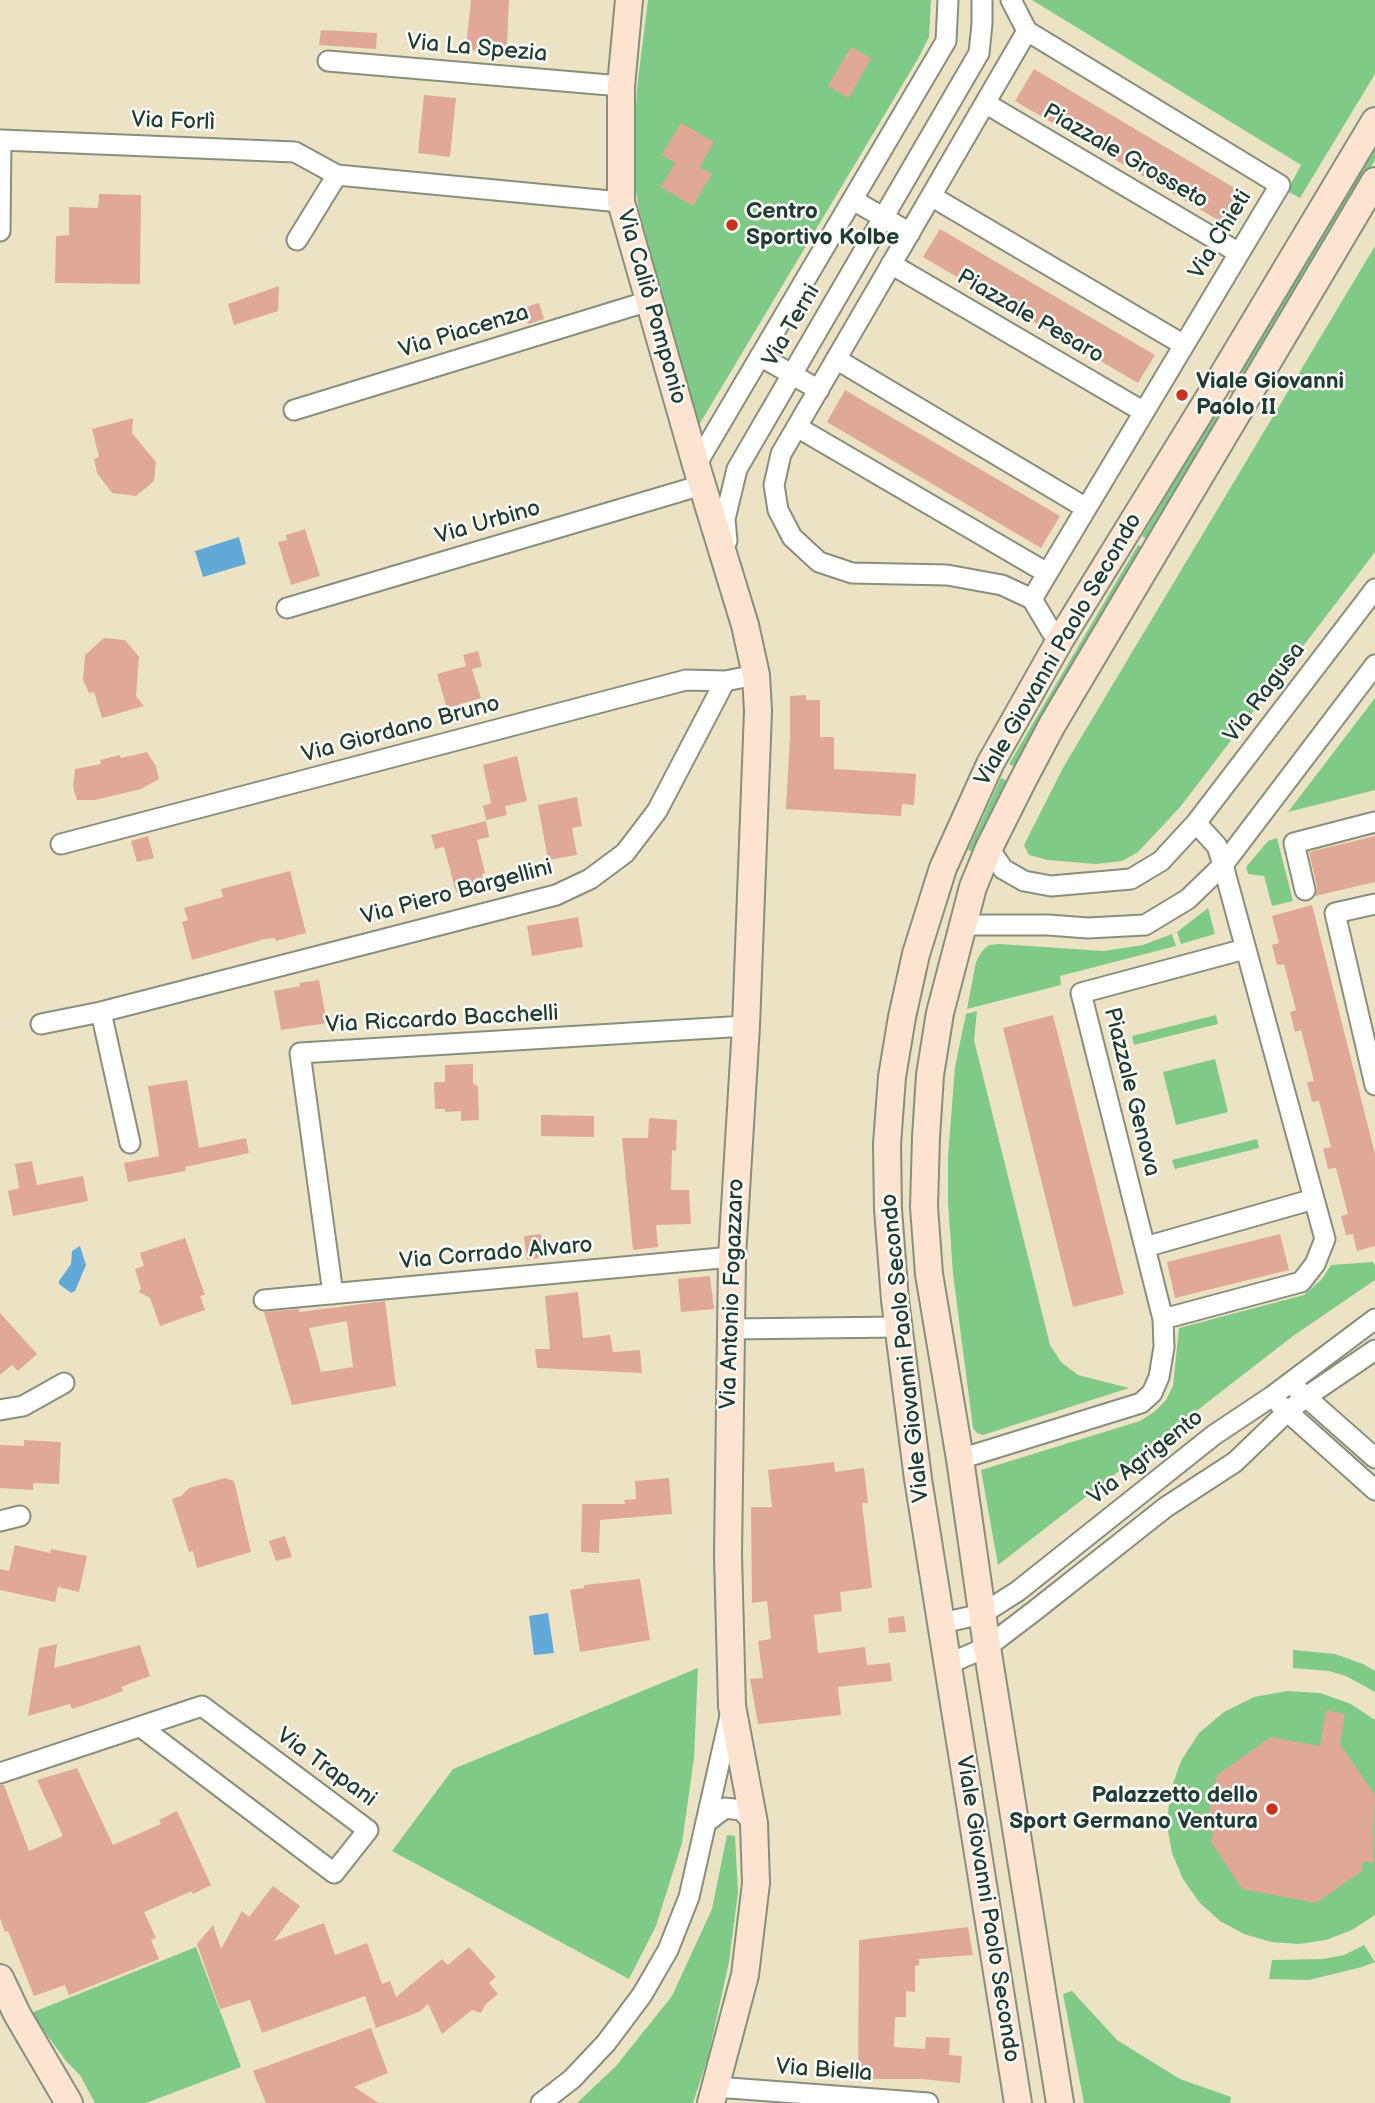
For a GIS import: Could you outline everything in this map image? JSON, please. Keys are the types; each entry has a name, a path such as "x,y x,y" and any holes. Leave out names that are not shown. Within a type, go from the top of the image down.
{"main road":[{"name":"Via Caliò Pomponio","path":"629,0 621,86 621,202 699,475"},
{"name":"Viale Giovanni Paolo Secondo","path":"1018,2103 918,1479 899,1327 888,1209 887,1144 892,1076 902,1017 916,954 943,869 977,789 1060,640 1204,408 1375,121"},
{"name":"Viale Giovanni Paolo Secondo","path":"1060,2103 929,1274 924,1207 930,1075 940,1013 973,887 989,848 1052,725 1375,181"},
{"name":"Via Antonio Fogazzaro","path":"699,475 745,625 756,675 758,711 746,1026 732,1257 728,1555 733,1706 754,1822 756,1884 746,1975 713,2095"},
{"path":"0,1978 17,2014 69,2103"}],"street":[{"name":"Via Terni","path":"699,475 760,356 946,41 948,0"},
{"name":"Via Terni","path":"729,573 725,519 737,469 979,52 982,0"},
{"path":"1012,0 1027,31 781,454 774,485 778,510 792,537 819,562 852,573 947,576 1002,585 1032,599 1051,631 1060,640"},
{"name":"Via Chieti","path":"1027,31 1280,185 1032,599"},
{"path":"979,52 1007,65"},
{"name":"Via La Spezia","path":"328,61 621,86"},
{"name":"Piazzale Grosseto","path":"985,103 1239,253"},
{"path":"0,231 1,140"},
{"name":"Via Forlì","path":"1,140 295,152 337,175 621,202"},
{"path":"297,240 337,175"},
{"path":"931,196 1184,345"},
{"path":"853,200 910,233"},
{"name":"Piazzale Pesaro","path":"891,264 1144,412"},
{"name":"Via Piacenza","path":"294,410 649,301"},
{"path":"760,356 819,390"},
{"path":"836,359 1086,508"},
{"path":"797,427 1047,573"},
{"name":"Via Urbino","path":"287,608 699,475"},
{"name":"Via Ragusa","path":"989,848 1003,869 1024,881 1051,886 1131,880 1161,861 1196,823 1374,592"},
{"path":"963,925 1088,928 1144,925 1188,899 1223,864 1375,665"},
{"name":"Via Giordano Bruno","path":"61,844 686,680 724,681 756,675"},
{"name":"Via Piero Bargellini","path":"41,1024 101,1012 556,895 590,879 625,853 657,811 724,681"},
{"path":"1304,890 1294,843 1375,822"},
{"path":"1163,1319 1301,1282 1315,1264 1325,1239 1223,864 1217,846 1196,823"},
{"path":"1375,904 1335,913 1375,1085"},
{"name":"Piazzale Genova","path":"960,1459 1141,1403 1152,1393 1159,1377 1164,1347 1163,1319 1081,993 1245,949"},
{"path":"101,1012 130,1143"},
{"name":"Via Riccardo Bacchelli","path":"333,1294 300,1053 746,1026"},
{"path":"1144,1247 1314,1199"},
{"name":"Via Corrado Alvaro","path":"264,1300 732,1257"},
{"name":"Via Agrigento","path":"942,1623 982,1614 1018,1591 1214,1435 1291,1383 1375,1319"},
{"path":"731,1329 899,1327"},
{"path":"948,1664 987,1647 1166,1507 1235,1462 1306,1397 1375,1350"},
{"path":"0,1410 23,1406 64,1383"},
{"path":"1291,1383 1375,1458"},
{"path":"1271,1397 1375,1490"},
{"path":"0,1521 20,1516"},
{"name":"Via Trapani","path":"0,1773 202,1706 368,1830 334,1873 141,1727"},
{"path":"541,2103 572,2079 606,2043 642,1995 668,1950 689,1896 733,1706"},
{"path":"708,1821 725,1808 741,1810 754,1822"},
{"name":"Via Biella","path":"713,2095 928,2103"}],"green space":[{"name":"Centro Sportivo Kolbe","path":"648,0 931,0 929,37 919,57 699,425 639,211 633,170 637,88"},
{"path":"1032,0 1375,0 1375,74 1300,198 1287,191 1301,165"},
{"path":"1375,146 1375,160 1235,395 1229,391"},
{"path":"1375,246 1375,552 1181,806 1138,852 1122,861 1096,864 1047,860 1029,855 1024,845 1064,766"},
{"path":"1223,400 1230,403 1149,540 1142,536"},
{"path":"1138,545 1144,548 1015,767 1009,764"},
{"path":"1375,698 1375,790 1288,812"},
{"path":"1001,778 1008,781 975,853 968,850"},
{"path":"1277,838 1293,901 1272,906 1264,876 1248,874 1246,867 1268,841"},
{"path":"1208,908 1215,934 1181,944 1177,932"},
{"path":"1172,934 1176,946 1060,976 1061,985 967,1009 976,962 989,945 1103,951 1143,945"},
{"path":"977,1011 974,1040 1050,1345 1061,1362 1078,1375 1129,1388 983,1435 973,1428 953,1274 948,1202 948,1157 955,1067 966,1014"},
{"path":"1216,1015 1218,1024 1134,1045 1132,1036"},
{"path":"1215,1059 1228,1112 1176,1125 1163,1072"},
{"path":"1257,1139 1259,1148 1175,1169 1172,1160"},
{"path":"1373,1262 1375,1280 1293,1336 998,1565 981,1470 1140,1421 1154,1412 1166,1400 1173,1386 1179,1328 1304,1295 1322,1279 1331,1265"},
{"path":"1293,1650 1335,1654 1363,1664 1375,1671 1375,1692 1346,1676 1329,1671 1293,1668"},
{"path":"698,1668 694,1758 682,1843 656,1926 629,1979 392,1851 453,1769"},
{"name":"Palazzetto dello Sport Germano Ventura","path":"1287,1691 1320,1693 1351,1704 1375,1720 1375,1915 1352,1930 1326,1940 1299,1944 1271,1942 1244,1934 1220,1921 1199,1902 1183,1879 1172,1853 1167,1825 1170,1792 1181,1761 1199,1733 1224,1712 1254,1697"},
{"path":"727,1835 735,1836 738,1892 729,1962 708,2057 693,2103 577,2103 616,2066 672,1996 712,1909"},
{"path":"1364,1945 1375,1962 1309,1980 1269,1979 1272,1960 1323,1959 1344,1955"},
{"path":"196,1947 241,2067 146,2103 95,2103 80,2075 66,2061 31,2013"},
{"path":"1072,1991 1117,2040 1180,2079 1231,2097 1230,2103 1084,2103 1063,1994"}],"water":[{"path":"239,537 246,564 203,577 195,551"},
{"path":"80,1246 86,1265 75,1291 71,1293 59,1284 59,1281 71,1264 72,1251"},
{"path":"548,1613 554,1653 534,1655 529,1616"}],"building":[{"path":"471,0 509,0 507,46 501,56 492,58 466,47"},
{"path":"321,30 377,33 376,49 319,45"},
{"path":"851,47 871,58 849,98 828,86"},
{"path":"1034,69 1248,196 1230,227 1015,101"},
{"path":"424,95 456,98 450,157 418,153"},
{"path":"681,123 714,142 700,167 712,174 693,206 661,187 675,163 662,155"},
{"path":"99,194 141,195 140,284 55,283 56,236 69,235 69,207 98,208"},
{"path":"940,229 1155,355 1138,383 923,257"},
{"path":"279,286 278,311 234,325 228,304"},
{"path":"539,303 544,319 528,324 523,308"},
{"path":"845,390 1060,516 1041,548 827,422"},
{"path":"133,418 132,433 156,462 154,481 136,496 112,493 97,473 94,459 99,457 92,429"},
{"path":"305,529 320,576 291,585 278,542 287,540 286,535"},
{"path":"104,638 125,640 139,657 136,696 144,706 102,718 94,692 89,693 83,680 85,655"},
{"path":"478,651 482,667 472,669 481,698 447,708 437,674 466,666 463,655"},
{"path":"806,695 806,700 820,700 820,737 834,737 834,769 916,774 914,805 902,804 901,816 786,809 790,696"},
{"path":"147,752 156,766 159,779 141,789 95,800 77,800 73,787 75,769 101,764 100,760 120,755 121,758"},
{"path":"517,756 527,801 505,806 507,815 486,820 483,806 491,803 483,765"},
{"path":"577,797 582,826 572,828 577,855 548,860 538,805"},
{"path":"486,821 489,837 477,840 485,873 482,874 484,885 456,892 444,847 435,849 431,835"},
{"path":"148,836 154,858 137,862 131,841"},
{"path":"1375,836 1375,882 1315,896 1317,887 1309,852"},
{"path":"290,871 306,933 276,941 275,938 265,939 192,960 182,922 188,920 184,908 223,897 221,889"},
{"path":"1312,905 1375,1154 1375,1246 1357,1251 1353,1234 1346,1235 1341,1216 1348,1214 1336,1168 1328,1169 1323,1149 1331,1147 1319,1101 1312,1102 1307,1082 1314,1081 1301,1030 1295,1032 1290,1012 1296,1010 1284,964 1277,965 1272,945 1279,943 1272,916"},
{"path":"578,917 583,947 532,956 527,926"},
{"path":"319,980 327,1023 281,1030 274,991"},
{"path":"1053,1015 1124,1294 1073,1307 1003,1028"},
{"path":"473,1064 473,1084 478,1086 479,1120 461,1121 461,1111 445,1112 445,1109 435,1109 434,1082 445,1082 445,1065"},
{"path":"187,1080 199,1148 246,1138 249,1153 185,1167 186,1171 128,1182 124,1163 159,1156 148,1086"},
{"path":"541,1115 594,1116 594,1137 541,1136"},
{"path":"649,1118 677,1120 676,1151 672,1150 671,1190 689,1190 691,1224 656,1225 658,1247 633,1250 622,1138 648,1138"},
{"path":"32,1161 37,1185 83,1176 88,1201 13,1216 8,1191 19,1188 15,1164"},
{"path":"541,1234 544,1257 527,1260 524,1236"},
{"path":"1280,1234 1289,1270 1175,1298 1167,1262"},
{"path":"185,1238 205,1295 200,1296 205,1310 160,1326 150,1298 139,1292 141,1288 135,1269 144,1266 140,1253"},
{"path":"710,1276 714,1309 681,1312 678,1279"},
{"path":"578,1292 583,1338 610,1335 613,1352 640,1350 642,1373 537,1368 535,1349 550,1349 545,1296"},
{"path":"385,1301 396,1386 292,1405 264,1312 299,1309 299,1312","holes":["347,1321 353,1367 321,1372 309,1328"]},
{"path":"0,1313 37,1354 18,1371 12,1365 0,1375"},
{"path":"24,1440 61,1442 59,1484 33,1483 33,1490 0,1488 0,1445 24,1446"},
{"path":"834,1462 835,1472 864,1468 868,1503 862,1503 872,1588 840,1592 842,1611 814,1615 818,1653 865,1647 867,1665 890,1663 892,1681 838,1687 841,1715 758,1724 750,1679 763,1678 758,1641 771,1639 767,1601 752,1603 751,1507 772,1507 768,1470"},
{"path":"225,1478 234,1481 251,1552 197,1568 172,1499 181,1496 189,1488"},
{"path":"669,1478 672,1514 600,1520 599,1553 581,1552 582,1504 625,1504 624,1500 636,1499 635,1481"},
{"path":"285,1536 292,1557 276,1561 269,1541"},
{"path":"15,1545 50,1553 51,1549 87,1556 79,1592 58,1587 55,1602 0,1590 0,1569 9,1571"},
{"path":"640,1579 650,1640 580,1652 570,1590 584,1588 584,1585"},
{"path":"904,1616 906,1632 889,1633 888,1618"},
{"path":"57,1644 54,1668 140,1645 150,1676 121,1687 123,1691 72,1709 70,1704 28,1716 39,1648"},
{"path":"1326,1710 1345,1714 1340,1744 1375,1795 1373,1863 1363,1861 1361,1872 1316,1903 1242,1889 1211,1842 1213,1832 1205,1830 1217,1775 1271,1737 1320,1746"},
{"path":"77,1768 113,1845 161,1824 159,1820 177,1811 211,1885 144,1912 156,1938 151,1940 159,1959 69,1995 65,1985 34,1996 8,1931 5,1932 0,1918 0,1785 4,1785 29,1851 63,1836 37,1780"},
{"path":"273,1886 300,1906 274,1941 324,1923 335,1955 367,1943 382,1984 390,1981 396,1997 442,1959 448,1965 469,1947 496,1977 489,1983 498,1994 485,2005 481,2013 472,2010 442,2034 428,2004 419,2012 376,2028 365,1996 262,2033 250,2000 220,2009 197,1944 213,1925 221,1949 242,1911 249,1917"},
{"path":"968,1927 973,1955 919,1959 919,1965 915,1966 915,1992 906,1991 906,2017 895,2017 894,2047 925,2049 926,2037 950,2038 949,2055 962,2056 960,2083 921,2079 858,2079 859,1940"},
{"path":"371,2028 388,2073 354,2087 379,2103 266,2103 253,2071"}],"place":[{"name":"Centro Sportivo Kolbe","path":"732,225"},
{"name":"Viale Giovanni Paolo II","path":"1182,395"},
{"name":"Palazzetto dello Sport Germano Ventura","path":"1272,1809"}]}
